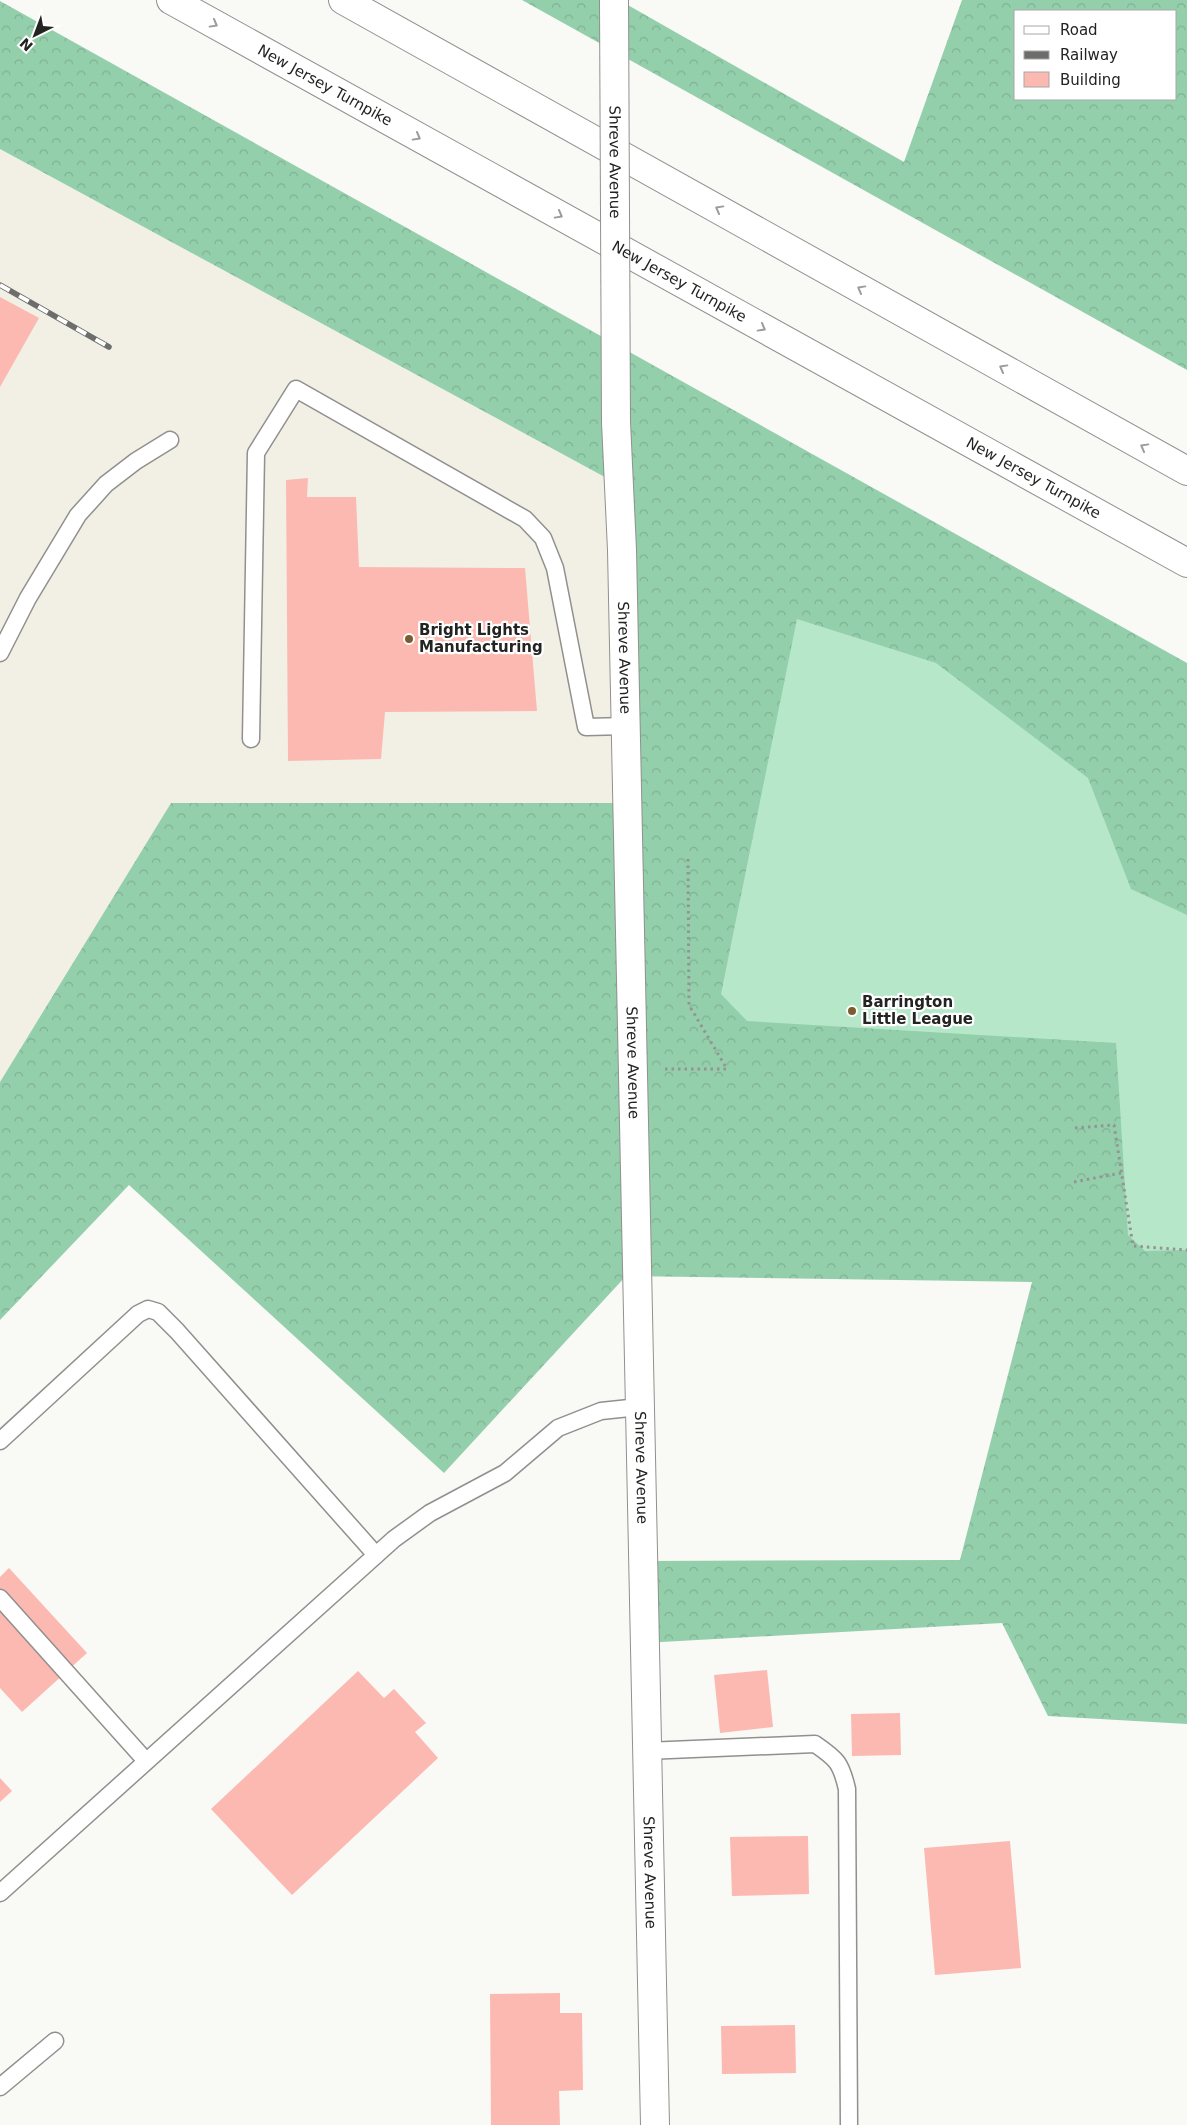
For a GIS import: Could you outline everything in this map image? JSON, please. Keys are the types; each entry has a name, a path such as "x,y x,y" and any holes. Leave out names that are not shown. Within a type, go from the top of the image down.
{"main road":[{"name":"New Jersey Turnpike","path":"171,0 1187,563"},
{"path":"343,0 1187,471"},
{"name":"Shreve Avenue","path":"614,0 616,422 622,550 655,2125"}],"lane":[{"path":"251,739 256,454 296,389 524,519 543,538 555,568 586,727 626,726"},
{"path":"0,653 28,598 78,515 106,484 136,461 170,440"},
{"path":"0,1441 138,1314 148,1309 158,1312 178,1332 376,1555"},
{"path":"0,1893 394,1539 430,1513 505,1473 558,1428 601,1411 639,1408"},
{"path":"0,1598 146,1761"},
{"path":"646,1751 816,1744 835,1757 843,1773 847,1789 849,2125"},
{"path":"0,2087 55,2041"}],"path":[{"path":"664,1068 727,1069 689,1005 688,859"},
{"path":"1075,1128 1114,1125 1133,1246 1187,1250"},
{"path":"1074,1182 1121,1173"}],"shaded area":[{"path":"0,149 625,488 627,803 171,803 0,1082"}],"green space":[{"path":"522,0 619,0 904,162 962,0 1187,0 1187,370"},
{"path":"0,1 1187,663 1187,1724 1048,1716 1002,1623 644,1643 643,1561 960,1560 1032,1282 626,1276 444,1473 129,1185 0,1320 0,1082 171,803 626,803 625,488 0,149"},
{"path":"797,619 936,663 1088,778 1131,889 1187,915 1187,1250 1145,1251 1128,1235 1116,1043 747,1021 721,994"}],"building":[{"path":"0,297 39,318 0,387"},
{"name":"Bright Lights Manufacturing","path":"308,478 307,497 356,497 359,567 525,568 537,711 385,712 381,759 288,761 286,480"},
{"path":"9,1568 87,1653 22,1712 0,1688 0,1577"},
{"path":"767,1670 773,1727 720,1733 714,1675"},
{"path":"358,1671 384,1698 394,1689 426,1723 415,1732 438,1758 292,1895 211,1809"},
{"path":"900,1713 901,1755 852,1756 851,1714"},
{"path":"0,1778 12,1791 0,1802"},
{"path":"808,1836 809,1894 732,1896 730,1837"},
{"path":"1010,1841 1021,1968 935,1975 924,1848"},
{"path":"560,1993 560,2013 582,2013 583,2090 559,2091 560,2125 491,2125 490,1994"},
{"path":"795,2025 796,2073 722,2074 721,2026"}],"railway":[{"path":"0,285 109,347"}],"place":[{"name":"Bright Lights Manufacturing","path":"409,639"},
{"name":"Barrington Little League","path":"852,1011"}]}
